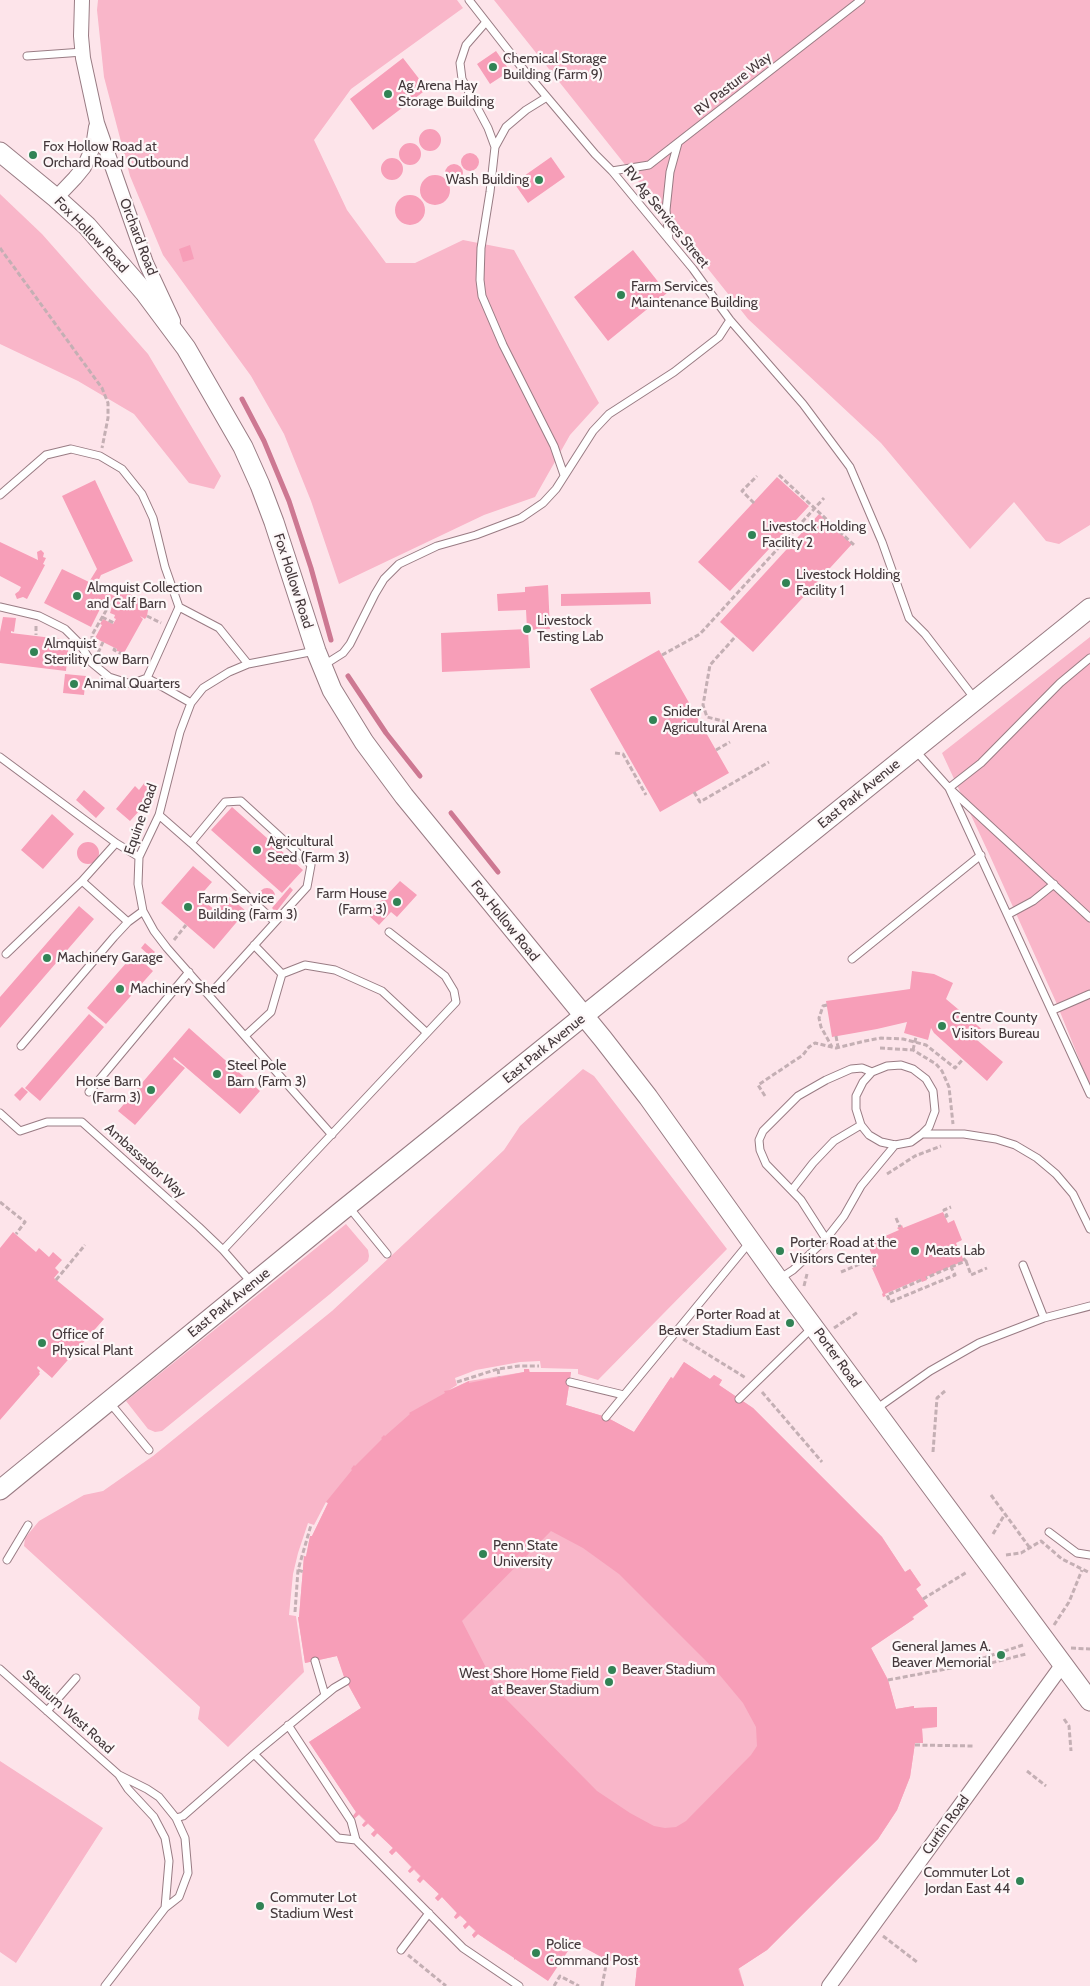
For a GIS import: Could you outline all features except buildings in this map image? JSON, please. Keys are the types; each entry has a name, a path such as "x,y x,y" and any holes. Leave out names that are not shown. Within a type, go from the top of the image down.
{"main road":[{"name":"Fox Hollow Road","path":"0,152 56,198 115,256 146,293 186,348 243,447 260,485 319,659 343,709 364,742 404,796 584,1016"},
{"name":"East Park Avenue","path":"0,1490 348,1206 1090,608"},
{"name":"Porter Road","path":"584,1016 648,1097 778,1279 875,1409 1067,1656 1090,1701"}],"street":[{"name":"Orchard Road","path":"82,0 83,52 97,123 146,263 186,348"},
{"name":"Orchard Road","path":"56,198 84,167 93,147 97,123"},
{"name":"Curtin Road","path":"829,1986 1067,1656"}],"lane":[{"name":"RV Ag Services Street","path":"469,0 547,97 612,171 693,269 730,320 803,404 850,467 882,542 909,618 925,634 976,700"},
{"name":"RV Pasture Way","path":"612,171 649,165 861,0"},
{"path":"486,22 466,45 460,63 462,79 488,128 495,148"},
{"path":"26,56 83,52"},
{"path":"547,97 526,110 506,127 495,148 482,248 480,280 482,296 503,345 554,446 564,475"},
{"path":"669,240 666,210 670,172 678,143"},
{"path":"319,659 343,653 350,644 384,579 399,564 437,546 476,535 521,518 543,504 556,489 593,431 609,414 674,372 719,337 730,320"},
{"path":"0,495 46,455 71,449 100,456 122,468 142,494 153,518 165,567 179,607 219,628 248,664"},
{"path":"0,607 39,616 65,629 79,643 92,663 109,677 131,684 147,678 179,607"},
{"path":"949,788 981,762 1060,683 1090,658"},
{"name":"Equine Road","path":"319,659 248,664 229,672 203,688 191,703 180,732 159,815 139,857 138,884 143,911 154,931 332,1135"},
{"path":"147,678 191,703"},
{"path":"915,749 949,788 1090,918"},
{"path":"0,757 116,843 139,857"},
{"path":"949,788 1009,914 1090,1094"},
{"path":"191,843 225,802 241,801 311,865 307,887 210,994"},
{"path":"159,815 275,922"},
{"path":"6,954 82,881 116,843"},
{"path":"852,958 981,855"},
{"path":"82,881 128,922"},
{"path":"1009,914 1033,901 1054,884"},
{"path":"21,1046 128,922 143,911"},
{"path":"223,1250 456,1002 454,991 445,976 389,932"},
{"path":"254,945 282,974"},
{"path":"282,974 305,965 335,970 382,991 427,1033"},
{"path":"89,1092 189,972"},
{"path":"245,1036 272,1012 282,974"},
{"path":"1053,1010 1090,994"},
{"path":"901,1065 913,1069 926,1079 933,1091 935,1111 929,1127 911,1142 895,1145 881,1142 869,1135 860,1125 856,1109 856,1096 862,1082 872,1072 887,1066 901,1065"},
{"path":"826,1239 801,1200 766,1164 760,1150 759,1140 762,1131 798,1096 850,1069 862,1068 872,1072"},
{"name":"Ambassador Way","path":"0,1113 20,1131 47,1122 82,1122 189,1217 223,1250 253,1284"},
{"path":"792,1190 834,1141 860,1125"},
{"path":"922,1134 964,1134 996,1138 1015,1145 1037,1158 1056,1174 1073,1194 1090,1229"},
{"path":"778,1279 798,1265 826,1239 844,1216 861,1186 895,1145"},
{"path":"348,1206 387,1254"},
{"path":"606,1417 751,1241"},
{"path":"1023,1265 1044,1318"},
{"path":"875,1409 930,1370 979,1343 1044,1318 1090,1306"},
{"path":"739,1399 814,1326"},
{"path":"570,1382 624,1395"},
{"path":"109,1400 149,1450"},
{"path":"7,1560 28,1525"},
{"path":"1048,1532 1078,1553 1090,1557"},
{"path":"315,1661 325,1695"},
{"name":"Stadium West Road","path":"0,1669 119,1775"},
{"path":"47,1711 76,1678"},
{"path":"176,1818 183,1816 254,1754 346,1680"},
{"path":"288,1726 350,1821 356,1840 464,1948 520,1986"},
{"path":"254,1754 338,1838 356,1840"},
{"path":"105,1986 166,1908 179,1896 188,1873 185,1838 176,1818 159,1798 147,1788 119,1775"},
{"path":"119,1775 128,1789 154,1817 165,1838 169,1861 166,1908"},
{"path":"401,1950 429,1913"}],"path":[{"path":"0,248 102,388 108,403 108,418 100,456"},
{"path":"779,475 854,545"},
{"path":"754,503 742,491 757,476"},
{"path":"662,655 700,634 824,498"},
{"path":"92,644 92,635 111,602"},
{"path":"102,617 114,623"},
{"path":"727,722 707,717 703,705 710,665 736,636"},
{"path":"99,650 103,642"},
{"path":"115,648 114,650 152,668"},
{"path":"91,652 96,658"},
{"path":"716,750 730,742"},
{"path":"615,753 623,754 646,795"},
{"path":"694,792 700,802 770,762"},
{"path":"168,948 186,925"},
{"path":"827,1005 823,1006 819,1018 821,1027 832,1047"},
{"path":"836,1036 838,1047"},
{"path":"913,1050 916,1037"},
{"path":"765,1096 758,1085 803,1055 812,1044 819,1043 838,1047 881,1038 903,1039 926,1045 955,1068 962,1060"},
{"path":"936,1064 942,1057"},
{"path":"0,1202 25,1222 16,1234"},
{"path":"945,1216 944,1210 951,1207"},
{"path":"896,1218 900,1226"},
{"path":"56,1280 85,1245"},
{"path":"840,1272 871,1259 874,1266 876,1265"},
{"path":"951,1267 955,1275 890,1302 887,1295 963,1261 971,1275 987,1268"},
{"path":"924,1280 927,1287"},
{"path":"833,1328 858,1312"},
{"path":"674,1333 754,1384 822,1462"},
{"path":"457,1382 498,1370 539,1366"},
{"path":"498,1370 499,1377"},
{"path":"933,1452 937,1398 945,1391"},
{"path":"991,1494 1030,1548"},
{"path":"993,1534 1006,1514"},
{"path":"295,1612 298,1570 311,1525"},
{"path":"1006,1555 1021,1553 1041,1541 1062,1559 1090,1573"},
{"path":"298,1570 304,1572"},
{"path":"1054,1625 1069,1602 1082,1570"},
{"path":"923,1599 967,1572"},
{"path":"978,1663 978,1660 1023,1645"},
{"path":"1067,1656 1090,1649"},
{"path":"888,1680 978,1663 980,1666 1026,1654"},
{"path":"1064,1719 1069,1726 1071,1752"},
{"path":"915,1745 974,1746"},
{"path":"1027,1771 1046,1786"},
{"path":"884,1936 917,1962"},
{"path":"401,1950 446,1986"},
{"path":"602,1986 607,1960"},
{"path":"554,1986 560,1976 579,1986"}],"shaded area":[{"path":"98,0 457,0 463,8 351,89 314,140 347,210 386,263 415,263 463,240 514,250 599,403 570,435 535,497 484,515 339,584 311,501 284,434 251,376 163,255 130,176 104,77 97,10"},
{"path":"494,0 1090,0 1090,525 1059,544 1046,541 1014,502 970,549 881,443 748,319"},
{"path":"0,194 42,234 148,354 221,476 214,489 189,483 134,414 78,381 0,344"},
{"path":"1090,637 1090,1086 1056,1002 942,753"},
{"name":"Beaver Stadium","path":"583,1069 594,1076 727,1249 598,1380 578,1374 578,1369 541,1368 540,1361 520,1362 476,1370 455,1378 457,1385 449,1390 469,1381 524,1372 524,1369 529,1369 530,1372 571,1372 566,1405 606,1417 634,1432 671,1377 673,1378 684,1362 710,1379 714,1375 722,1380 719,1385 753,1408 882,1537 905,1572 910,1569 921,1585 916,1589 928,1606 913,1617 914,1619 871,1648 888,1680 896,1709 914,1706 914,1708 937,1707 937,1727 922,1729 923,1743 915,1743 910,1777 897,1810 878,1839 767,1950 739,1968 744,1986 635,1986 637,1967 607,1960 574,1942 520,1927 503,1951 478,1934 474,1938 472,1935 475,1931 469,1925 465,1929 463,1926 467,1922 460,1916 456,1919 454,1917 457,1913 442,1897 438,1901 435,1898 439,1894 424,1879 420,1883 417,1880 420,1876 414,1870 410,1873 408,1871 411,1867 396,1851 392,1855 389,1852 393,1848 378,1833 374,1837 371,1834 375,1830 368,1824 364,1827 362,1825 365,1821 359,1815 355,1818 353,1816 356,1812 309,1742 361,1708 346,1681 337,1656 305,1663 298,1618 304,1556 306,1556 310,1536 312,1536 328,1503 326,1502 314,1525 308,1523 293,1574 289,1615 296,1616 304,1672 228,1747 198,1719 200,1707 24,1546 25,1538 39,1521 84,1495 103,1491 153,1456 332,1311 504,1150 520,1126"},
{"path":"346,1224 368,1250 368,1261 162,1431 155,1432 148,1429 126,1401"},
{"path":"0,1761 103,1828 16,1963 0,1952"}],"waterway":[{"path":"242,399 264,441 289,501 311,568 331,640"},
{"path":"348,676 386,733 420,776"},
{"path":"451,813 498,872"}],"place":[{"name":"Chemical Storage Building (Farm 9)","path":"493,67"},
{"name":"Ag Arena Hay Storage Building","path":"388,94"},
{"name":"Fox Hollow Road at Orchard Road Outbound","path":"33,155"},
{"name":"Wash Building","path":"539,180"},
{"name":"Farm Services Maintenance Building","path":"621,295"},
{"name":"Livestock Holding Facility 2","path":"752,535"},
{"name":"Livestock Holding Facility 1","path":"786,583"},
{"name":"Almquist Collection and Calf Barn","path":"77,596"},
{"name":"Livestock Testing Lab","path":"527,629"},
{"name":"Almquist Sterility Cow Barn","path":"34,652"},
{"name":"Animal Quarters","path":"74,684"},
{"name":"Snider Agricultural Arena","path":"653,720"},
{"name":"Agricultural Seed (Farm 3)","path":"257,850"},
{"name":"Farm House (Farm 3)","path":"397,902"},
{"name":"Farm Service Building (Farm 3)","path":"188,907"},
{"name":"Machinery Garage","path":"47,958"},
{"name":"Machinery Shed","path":"120,989"},
{"name":"Centre County Visitors Bureau","path":"942,1026"},
{"name":"Steel Pole Barn (Farm 3)","path":"217,1074"},
{"name":"Horse Barn (Farm 3)","path":"151,1090"},
{"name":"Porter Road at the Visitors Center","path":"780,1251"},
{"name":"Meats Lab","path":"915,1251"},
{"name":"Porter Road at Beaver Stadium East","path":"790,1323"},
{"name":"Office of Physical Plant","path":"42,1343"},
{"name":"Penn State University","path":"483,1554"},
{"name":"General James A. Beaver Memorial","path":"1001,1655"},
{"name":"Beaver Stadium","path":"612,1670"},
{"name":"West Shore Home Field at Beaver Stadium","path":"609,1682"},
{"name":"Commuter Lot Jordan East 44","path":"1020,1881"},
{"name":"Commuter Lot Stadium West","path":"260,1906"},
{"name":"Police Command Post","path":"536,1953"}]}
